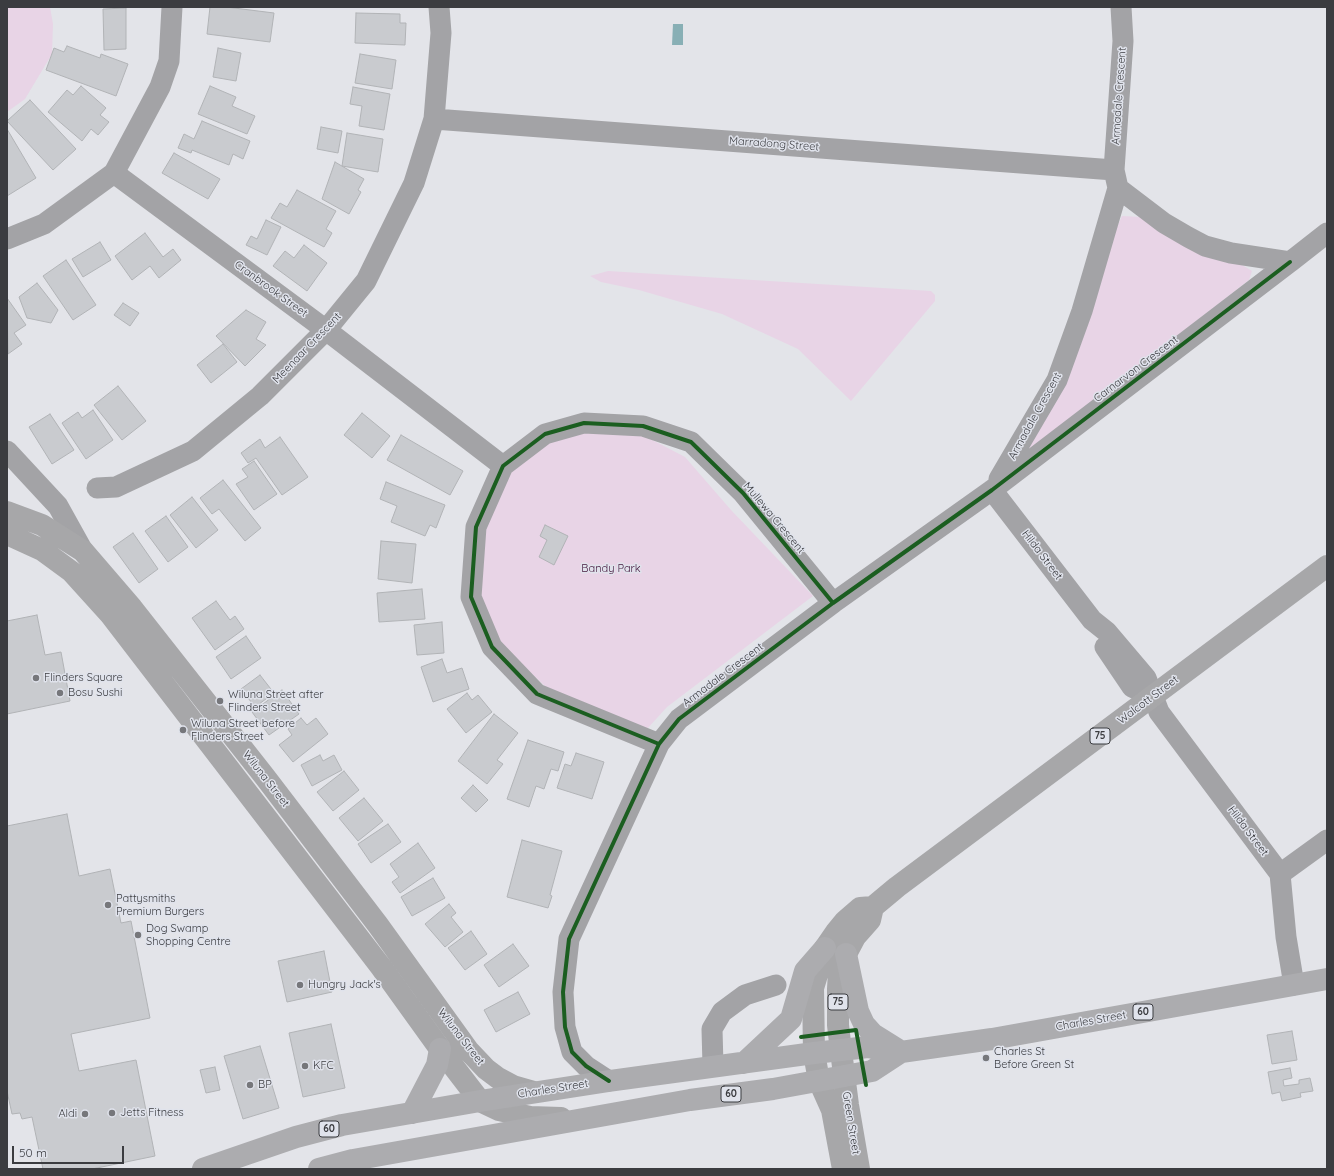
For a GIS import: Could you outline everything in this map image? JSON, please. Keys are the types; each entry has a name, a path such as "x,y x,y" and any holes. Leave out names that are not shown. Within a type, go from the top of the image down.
{"highway":[{"path":"744,1063 791,1019 804,971 825,948"},
{"path":"846,954 858,1011 864,1024 873,1034 901,1052"},
{"name":"Charles Street","path":"207,1168 296,1138 334,1127 480,1101 713,1066 814,1053 868,1047 901,1052 992,1039 1327,979"},
{"path":"412,1113 437,1065 440,1049"},
{"name":"Charles Street","path":"323,1168 353,1160 588,1118 690,1100 819,1081 872,1071 901,1052"}],"main road":[{"path":"7,512 42,526 83,550"},
{"name":"Wiluna Street","path":"7,534 42,550 72,572 110,614 381,967 440,1049 480,1101 499,1110 530,1117 588,1118"},
{"name":"Wiluna Street","path":"83,550 132,608 342,878 478,1061 498,1078 513,1086 534,1092"},
{"name":"Walcott Street","path":"819,1081 814,1053 813,988 825,948 845,921 860,908 873,907 897,887 1327,566"},
{"path":"324,892 342,878"},
{"name":"Walcott Street","path":"844,1076 838,1025 839,972 855,937 870,920 873,907"},
{"name":"Green Street","path":"844,1076 859,1169"},
{"name":"Green Street","path":"819,1081 832,1110 843,1169"}],"street":[{"path":"7,239 44,224 114,174 160,87 169,61 172,7"},
{"name":"Meenaar Crescent","path":"97,488 116,487 193,451 260,396 326,330 366,281 414,183 434,118 440,33 439,7"},
{"name":"Armadale Crescent","path":"609,1081 586,1066 572,1052 565,1027 562,992 569,939 659,744 679,719 833,603 992,490 1040,410 1056,380 1082,311 1116,179 1123,41 1121,7"},
{"name":"Marradong Street","path":"434,118 1116,179"},
{"name":"Cranbrook Street","path":"114,174 326,330 503,466"},
{"path":"1116,179 1164,223 1205,246 1261,259 1290,262"},
{"name":"Carnarvon Crescent","path":"992,490 1327,233"},
{"name":"Mullewa Crescent","path":"659,744 537,694 492,647 471,596 476,527 503,466 545,434 584,423 643,426 691,442 744,493 833,603"},
{"name":"Wiluna Street","path":"7,451 33,481 58,506 83,550"},
{"name":"Hilda Street","path":"992,490 1092,620 1098,637 1132,687 1153,697 1159,712 1280,874"},
{"path":"1294,985 1286,937 1280,874 1327,840"},
{"path":"713,1066 712,1029 722,1012 745,995 776,985"}],"green space":[{"path":"7,7 50,7 53,24 52,54 25,99 7,112"},
{"path":"1122,216 1141,217 1239,263 1252,271 1249,280 1030,451 1025,447 1056,402 1073,365 1110,243"},
{"path":"608,271 931,291 935,295 935,301 851,401 798,349 722,314 639,290 601,282 590,276"},
{"name":"Bandy Park","path":"582,431 641,434 685,457 731,510 813,596 667,707 647,729 547,688 500,644 478,600 483,535 506,474 543,442"}],"water":[{"path":"673,24 683,24 683,45 672,45"}],"building":[{"path":"210,7 226,7 274,13 270,42 207,34"},
{"path":"126,8 126,49 104,50 103,9"},
{"path":"356,13 400,14 400,23 406,23 405,45 355,43"},
{"path":"67,46 100,58 101,54 128,64 116,96 46,70 54,48 64,52"},
{"path":"218,48 241,53 236,81 213,77"},
{"path":"360,54 396,60 392,89 355,83"},
{"path":"81,86 106,108 100,115 109,122 98,135 91,129 82,141 48,112 67,90 73,95"},
{"path":"210,86 236,97 232,106 255,116 247,134 198,114"},
{"path":"353,87 390,94 384,130 359,126 362,106 350,104"},
{"path":"30,100 76,149 53,170 7,121"},
{"path":"202,121 250,141 243,159 233,154 229,165 192,150 191,153 178,148 184,134 194,139"},
{"path":"321,127 342,131 338,153 317,149"},
{"path":"7,129 36,178 7,196"},
{"path":"347,133 383,139 378,172 342,166"},
{"path":"174,153 220,179 208,199 162,173"},
{"path":"335,162 364,179 358,190 361,192 349,214 322,199"},
{"path":"297,190 336,211 326,229 332,233 324,247 271,218 280,203 287,207"},
{"path":"266,220 281,227 267,255 246,245 251,236 257,239"},
{"path":"145,233 163,257 173,249 181,260 159,278 150,266 132,280 115,256"},
{"path":"100,242 111,260 83,277 72,259"},
{"path":"304,245 327,263 307,291 273,266 285,251 294,258"},
{"path":"66,260 96,305 73,320 43,276"},
{"path":"37,283 58,310 51,323 27,318 19,297"},
{"path":"7,298 26,325 14,333 22,344 8,354"},
{"path":"123,303 139,313 130,326 114,315"},
{"path":"246,310 266,322 256,339 266,345 245,366 216,336"},
{"path":"223,344 237,362 211,383 197,365"},
{"path":"118,386 146,421 122,440 94,405"},
{"path":"93,410 113,440 86,459 62,423 78,412 82,418"},
{"path":"362,413 390,436 372,458 344,435"},
{"path":"50,414 74,450 52,464 29,427"},
{"path":"401,435 463,471 450,495 387,460"},
{"path":"280,437 308,477 282,495 256,458 248,463 241,453 260,439 265,448"},
{"path":"254,461 277,494 254,510 236,484 248,477 242,469"},
{"path":"223,480 261,528 245,541 219,509 212,514 200,498"},
{"path":"386,482 445,505 436,528 430,525 425,536 391,522 397,506 380,499"},
{"path":"192,497 218,530 196,548 170,515"},
{"path":"166,516 188,547 168,562 145,531"},
{"path":"545,525 568,536 554,565 539,557 547,540 540,536"},
{"path":"133,533 158,569 139,583 113,547"},
{"path":"381,541 416,544 412,583 378,579"},
{"path":"422,589 425,619 379,622 377,593"},
{"path":"216,601 230,620 235,616 244,629 215,650 192,618"},
{"name":"Flinders Square","path":"37,615 45,655 61,652 70,701 7,714 7,621"},
{"path":"442,622 444,653 417,655 414,625"},
{"path":"246,636 261,658 231,679 216,657"},
{"path":"442,659 447,673 462,668 469,689 433,702 421,667"},
{"path":"260,675 274,693 255,707 241,689"},
{"path":"282,690 299,714 269,735 252,712"},
{"path":"467,693 472,700 478,695 492,712 466,733 447,709"},
{"path":"494,714 518,733 497,760 503,764 487,784 458,761"},
{"path":"301,718 307,725 316,718 328,734 293,762 279,745 292,735 288,729"},
{"path":"528,740 564,752 558,771 551,769 544,789 536,786 529,807 507,799"},
{"path":"576,753 604,762 592,799 557,788 565,764 571,766"},
{"path":"320,755 323,761 334,755 342,770 312,786 301,765"},
{"path":"344,771 359,790 333,811 317,792"},
{"path":"473,785 488,800 476,812 461,798"},
{"path":"364,798 383,821 358,841 339,818"},
{"path":"67,814 79,876 110,869 121,923 131,921 150,1018 71,1034 79,1071 136,1060 155,1156 92,1169 43,1169 32,1117 22,1119 20,1113 12,1114 7,1091 7,826"},
{"path":"388,824 401,842 371,863 358,844"},
{"path":"522,840 562,851 548,908 507,897"},
{"path":"418,843 435,868 400,893 392,882 399,877 390,864"},
{"path":"433,878 445,898 412,916 401,897"},
{"path":"449,904 456,913 451,917 463,932 445,947 425,924"},
{"path":"471,931 487,954 465,970 448,948"},
{"path":"513,944 529,966 499,987 484,965"},
{"path":"324,951 332,992 287,1002 278,961"},
{"path":"518,992 530,1014 496,1032 484,1010"},
{"path":"331,1024 345,1088 303,1097 289,1033"},
{"path":"1292,1031 1297,1060 1272,1064 1267,1035"},
{"path":"260,1046 279,1108 243,1119 224,1056"},
{"path":"215,1067 220,1090 206,1093 200,1070"},
{"path":"1290,1068 1292,1078 1283,1080 1284,1086 1299,1084 1299,1080 1310,1078 1313,1091 1300,1093 1301,1097 1282,1101 1280,1092 1272,1094 1268,1072"}],"cycle path":[{"path":"609,1081 586,1066 572,1052 565,1027 563,992 569,939 659,744 679,719 833,603 992,490 1290,262"},
{"path":"659,744 537,694 492,647 471,597 476,527 503,466 545,434 584,423 643,426 691,442 743,493 833,603"},
{"path":"801,1037 856,1030 866,1085"}],"place":[{"name":"Flinders Square","path":"36,678"},
{"name":"Bosu Sushi","path":"60,693"},
{"name":"Wiluna Street after Flinders Street","path":"220,701"},
{"name":"Wiluna Street before Flinders Street","path":"183,730"},
{"name":"Pattysmiths Premium Burgers","path":"108,905"},
{"name":"Dog Swamp Shopping Centre","path":"138,935"},
{"name":"Hungry Jack's","path":"300,985"},
{"name":"Charles St Before Green St","path":"986,1058"},
{"name":"KFC","path":"305,1066"},
{"name":"BP","path":"250,1085"},
{"name":"Jetts Fitness","path":"112,1113"},
{"name":"Aldi","path":"85,1114"}]}
